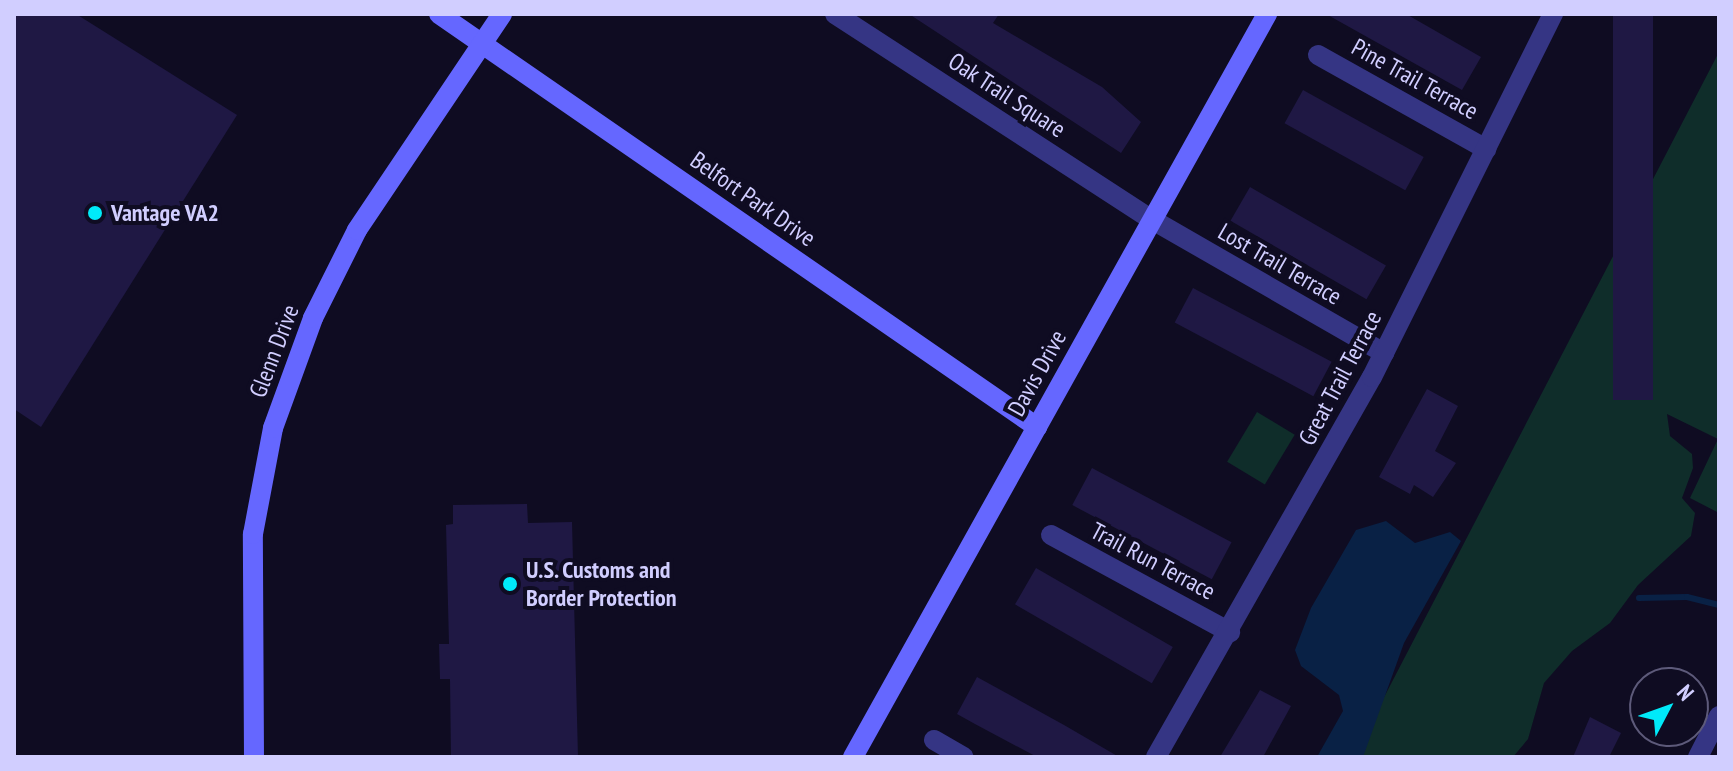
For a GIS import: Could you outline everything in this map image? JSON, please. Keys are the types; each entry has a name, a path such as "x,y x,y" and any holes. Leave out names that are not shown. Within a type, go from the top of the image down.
{"street":[{"name":"Belfort Park Drive","path":"439,14 1037,427"},
{"name":"Glenn Drive","path":"254,757 253,534 273,428 313,318 357,230 502,14"},
{"name":"Oak Trail Square","path":"835,14 1151,219"},
{"name":"Davis Drive","path":"853,757 1267,14"},
{"name":"Great Trail Terrace","path":"1156,757 1230,632 1384,353 1553,14"},
{"name":"Pine Trail Terrace","path":"1318,55 1486,149"},
{"name":"Lost Trail Terrace","path":"1151,219 1384,353"},
{"name":"Trail Run Terrace","path":"1051,535 1230,632"},
{"path":"1698,757 1719,716"},
{"path":"934,740 963,757"}],"green space":[{"path":"1719,52 1719,513 1690,498 1718,439 1667,414 1670,436 1692,454 1693,468 1682,498 1695,513 1691,536 1638,585 1610,623 1572,651 1544,683 1528,739 1513,757 1353,757"},
{"path":"1257,412 1295,435 1265,484 1227,462"}],"water":[{"path":"1386,521 1415,543 1450,532 1461,541 1404,643 1363,757 1317,757 1343,711 1339,695 1301,666 1295,650 1311,608 1356,530"}],"building":[{"name":"Vantage VA2","path":"14,14 76,14 237,115 41,427 14,409"},
{"path":"909,14 999,14 993,23 1102,87 1141,122 1121,153"},
{"path":"1326,14 1406,14 1481,57 1462,90"},
{"path":"1613,14 1653,14 1653,400 1613,400"},
{"path":"1303,90 1424,157 1405,190 1285,123"},
{"path":"1250,187 1386,266 1366,299 1230,221"},
{"path":"1193,288 1332,362 1313,396 1175,322"},
{"path":"1427,389 1458,406 1435,451 1456,463 1433,497 1414,485 1410,494 1379,477"},
{"path":"1092,468 1232,542 1212,579 1072,505"},
{"name":"U.S. Customs and Border Protection","path":"527,504 528,523 572,522 578,757 451,757 450,679 440,679 439,644 449,644 446,525 453,524 453,505"},
{"path":"1036,568 1173,647 1152,683 1015,604"},
{"path":"977,677 1119,757 1037,757 957,714"},
{"path":"1260,690 1291,706 1263,757 1220,757"},
{"path":"1590,717 1621,733 1609,757 1573,757"}],"waterway":[{"path":"1639,598 1687,597 1719,605"}],"place":[{"name":"Vantage VA2","path":"95,213"},
{"name":"U.S. Customs and Border Protection","path":"510,584"}]}
